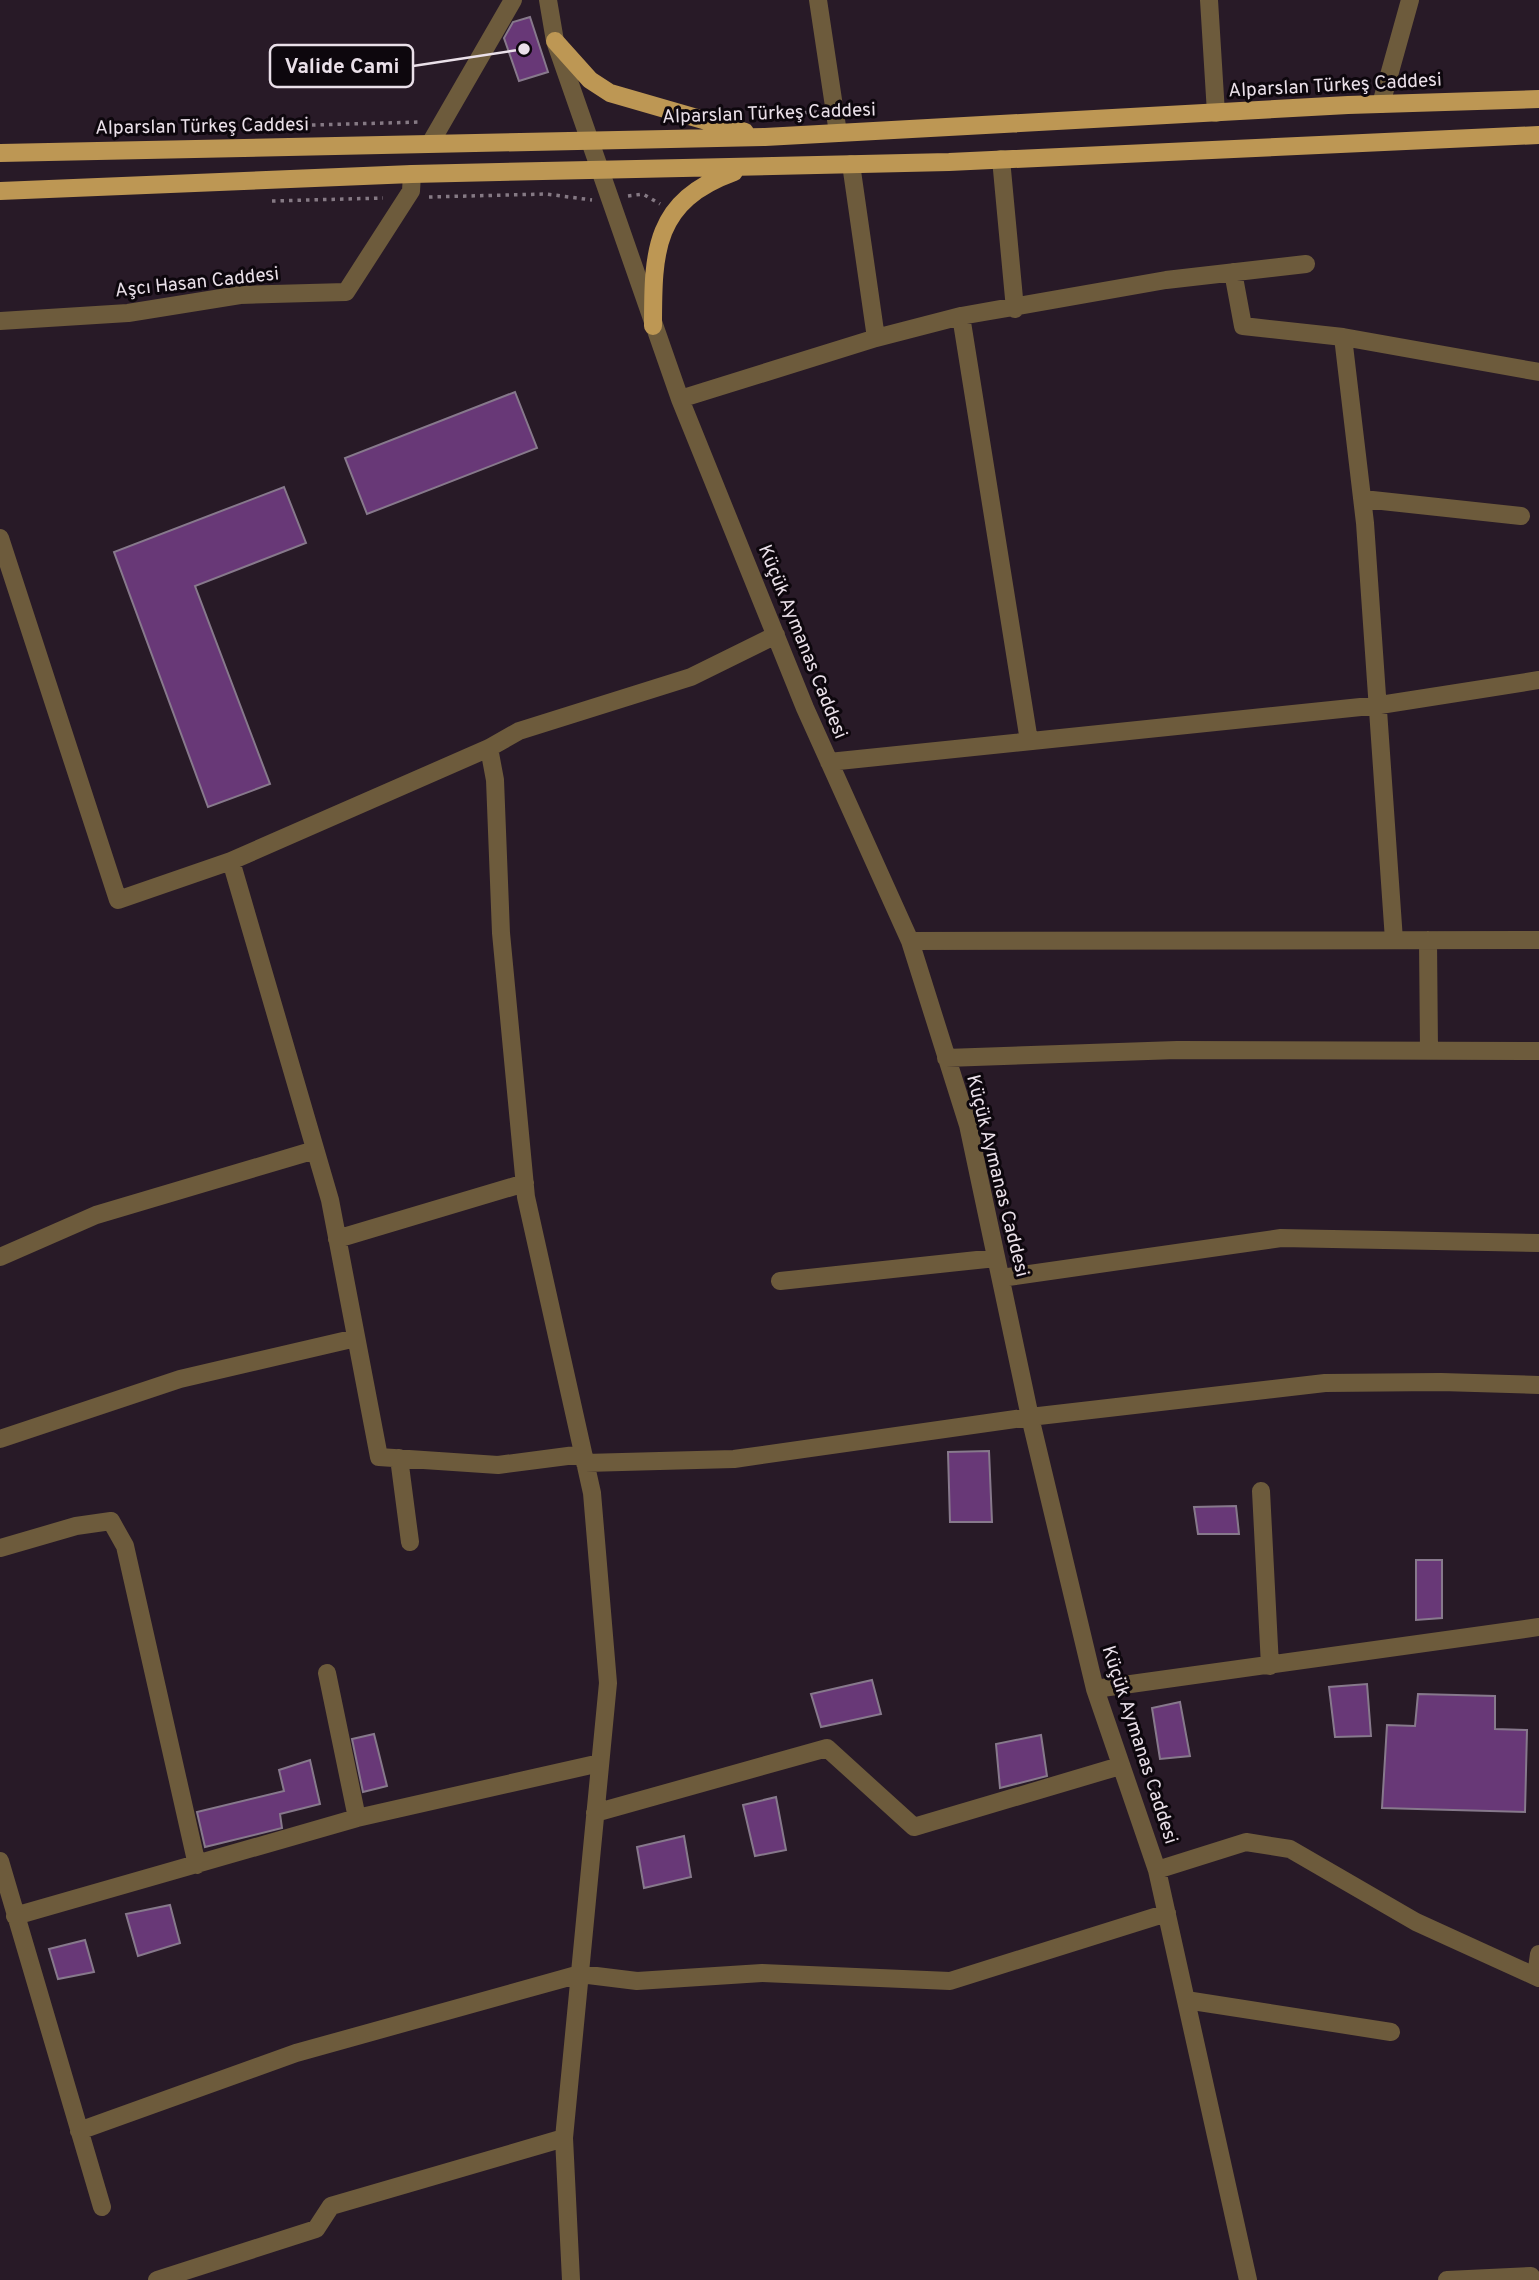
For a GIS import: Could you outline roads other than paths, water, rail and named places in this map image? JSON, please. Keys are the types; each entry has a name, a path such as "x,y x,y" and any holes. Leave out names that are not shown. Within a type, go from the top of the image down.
{"main road":[{"path":"555,41 590,80 610,93 765,137"},
{"name":"Alparslan Türkeş Caddesi","path":"0,153 765,137 1381,104 1539,99"},
{"path":"0,191 412,174 1001,159 1539,135"},
{"path":"653,326 654,270 664,230 678,204 713,180 748,167"}],"street":[{"path":"431,142 513,0"},
{"name":"Küçük Aymanas Caddesi","path":"548,0 555,41 653,326 829,762 910,941 968,1125 1031,1417 1095,1689 1157,1870 1248,2280"},
{"path":"818,0 838,133"},
{"path":"1209,0 1216,113"},
{"path":"1381,104 1410,0"},
{"path":"1001,159 1015,309"},
{"path":"851,164 876,338"},
{"name":"Aşcı Hasan Caddesi","path":"0,321 128,313 240,295 345,292 411,191 412,174"},
{"path":"680,398 876,338 961,316 1015,309 1166,280 1306,264"},
{"path":"1233,272 1243,326 1343,337 1539,372"},
{"path":"961,316 1029,741"},
{"path":"1343,337 1363,499 1380,705 1394,940"},
{"path":"1363,499 1521,516"},
{"path":"0,538 118,900 231,862 489,748 519,731 691,677 776,635"},
{"path":"829,762 1380,705 1539,680"},
{"path":"489,748 495,780 501,933 525,1183 592,1493 608,1683 564,2138 571,2280"},
{"path":"231,862 315,1150 337,1239 379,1457 498,1465 584,1459 734,1459 1031,1417 1325,1383 1539,1385"},
{"path":"1428,940 1429,1051"},
{"path":"910,941 1539,940"},
{"path":"946,1058 1177,1050 1539,1051"},
{"path":"0,1257 96,1215 315,1150"},
{"path":"337,1239 525,1183"},
{"path":"1001,1278 1281,1238 1539,1243"},
{"path":"780,1281 996,1258"},
{"path":"0,1439 180,1379 356,1338"},
{"path":"399,1458 410,1542"},
{"path":"1261,1491 1270,1666"},
{"path":"0,1548 76,1526 111,1521 125,1546 197,1865"},
{"path":"1095,1689 1539,1628"},
{"path":"327,1673 357,1818"},
{"path":"595,1813 827,1748 914,1826 1120,1766"},
{"path":"15,1916 357,1818 600,1763"},
{"path":"1157,1870 1246,1842 1290,1849 1416,1922 1537,1977 1539,1954"},
{"path":"0,1861 102,2207"},
{"path":"79,2130 296,2053 580,1974 637,1981 762,1973 950,1981 1167,1913"},
{"path":"1186,2000 1391,2032"},
{"path":"157,2280 316,2229 331,2206 564,2138"},
{"path":"1447,2280 1531,2276 1532,2280"}],"place":[{"name":"Valide Cami","path":"524,49"}]}
